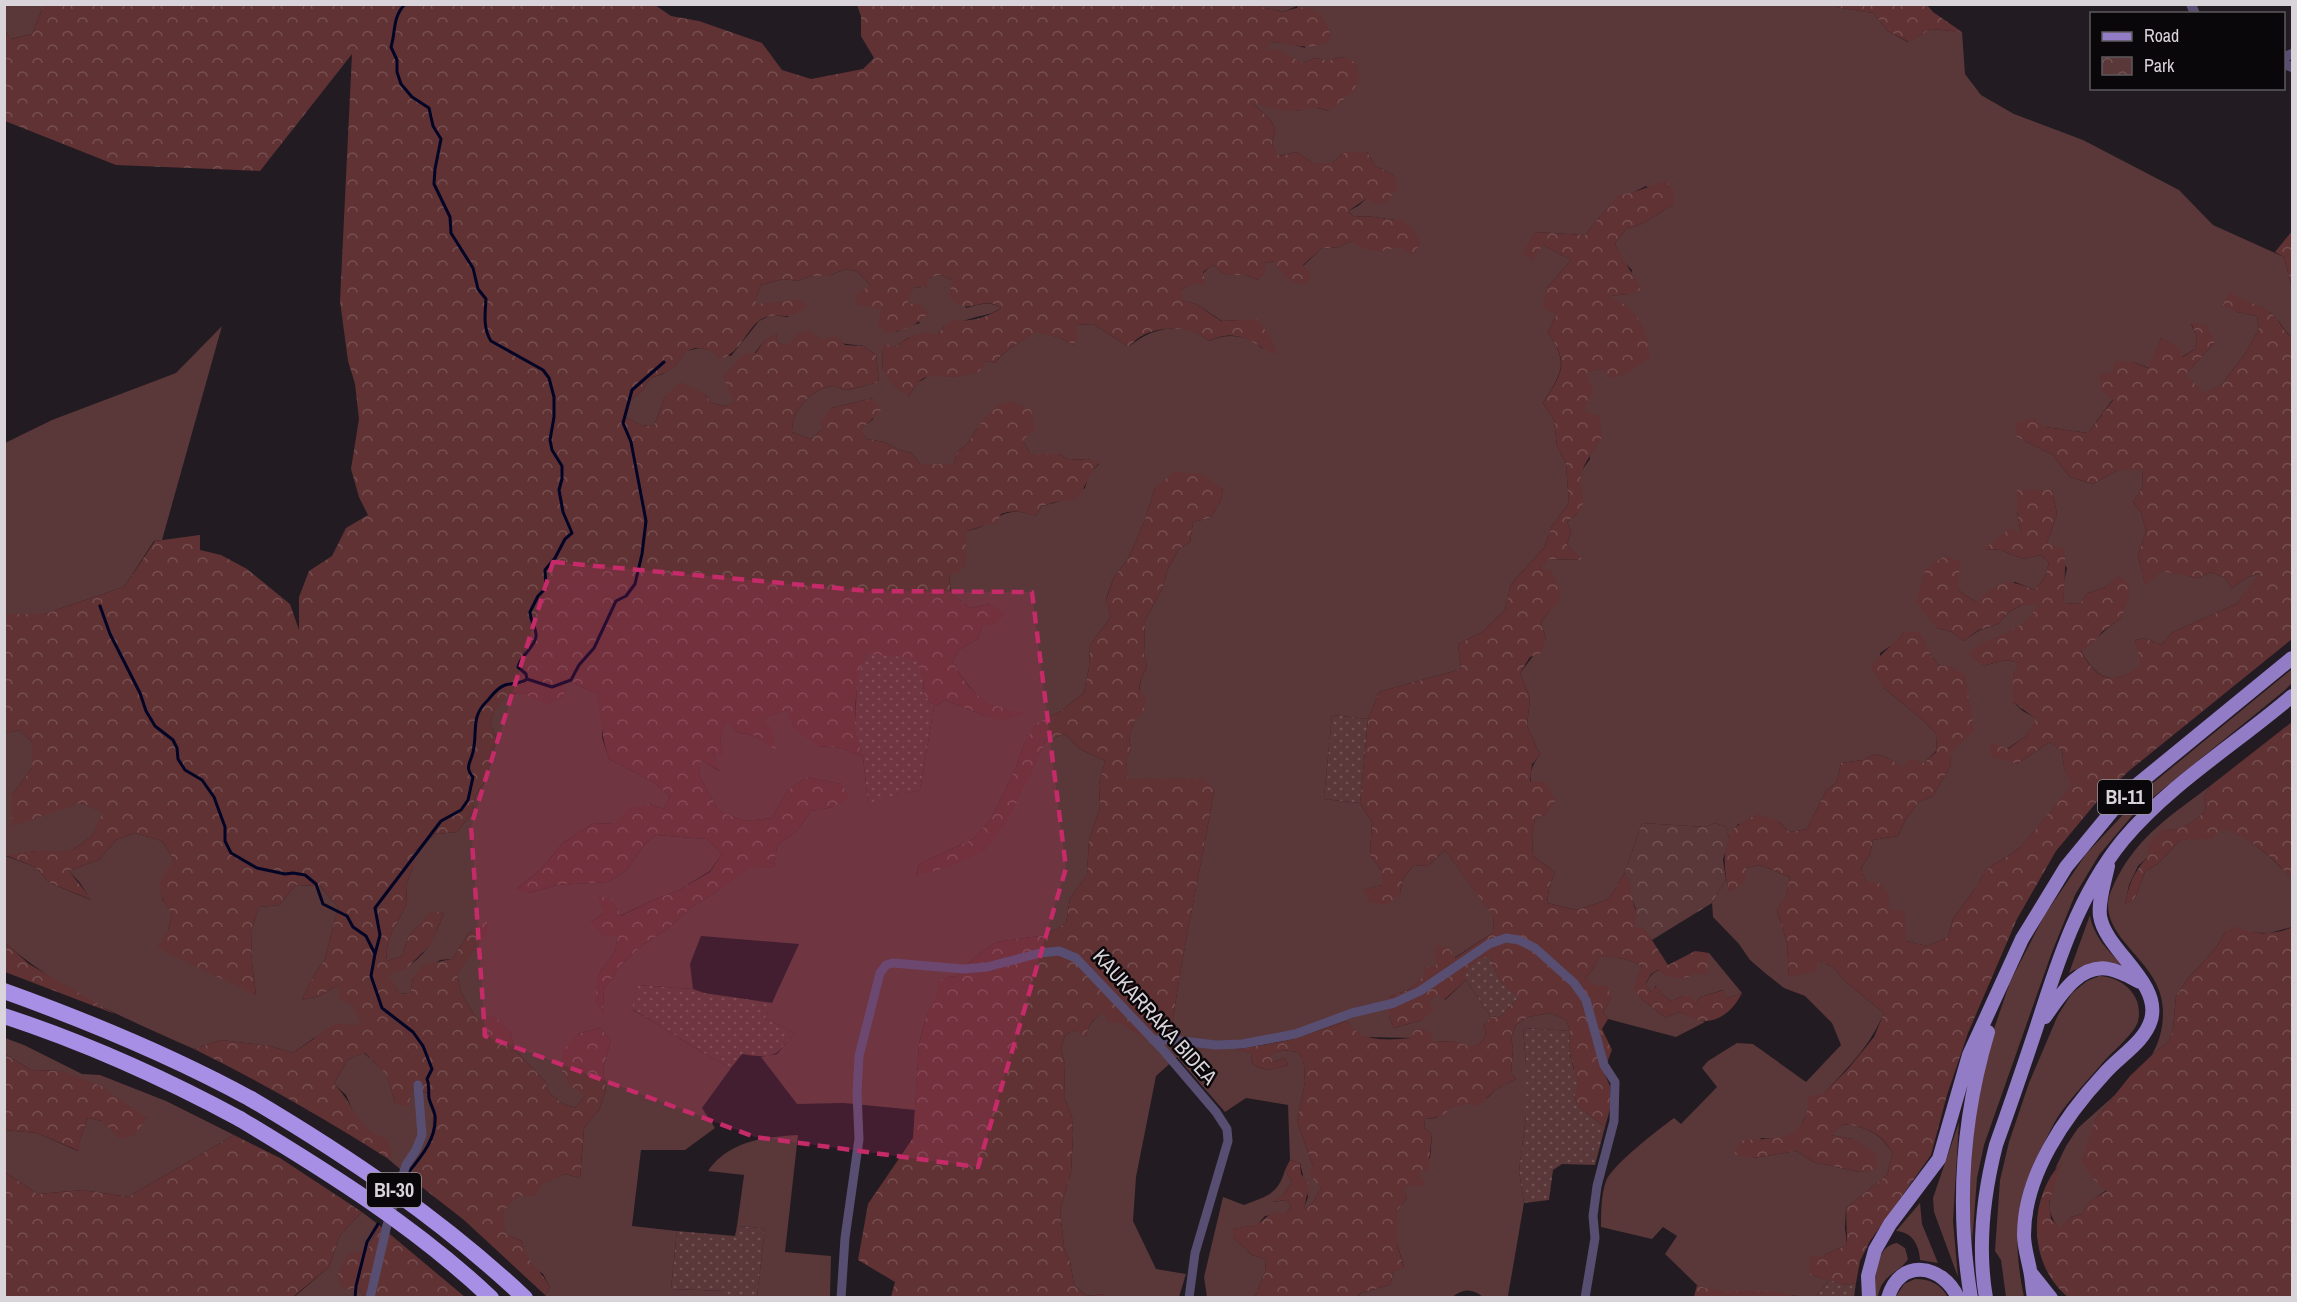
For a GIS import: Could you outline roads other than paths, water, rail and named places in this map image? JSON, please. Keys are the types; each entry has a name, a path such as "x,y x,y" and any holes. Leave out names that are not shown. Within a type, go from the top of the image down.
{"highway":[{"name":"BI-30","path":"4,990 153,1049 251,1099 359,1166 410,1201 449,1231 525,1298"},
{"name":"BI-30","path":"4,1016 73,1040 134,1066 240,1119 346,1185 396,1220 491,1298"}],"main road":[{"name":"BI-11","path":"1971,1298 1965,1262 1962,1215 1965,1138 1979,1062 2004,978 2036,913 2066,867 2117,805 2164,761 2292,658"},
{"name":"BI-11","path":"1986,1298 1981,1271 1983,1204 1996,1145 2053,975 2076,919 2099,874 2122,841 2158,804 2292,696"},
{"path":"2034,1298 2024,1236 2031,1190 2046,1155 2066,1122 2104,1073 2140,1039 2147,1030 2152,1016 2151,1005 2143,983 2103,927 2100,914 2110,858"},
{"path":"2035,1031 2064,989 2079,976 2095,969 2108,968 2143,983"},
{"path":"1869,1298 1868,1276 1875,1250 1890,1224 1939,1159 1969,1055 2004,978"},
{"path":"1888,1298 1891,1286 1899,1278 1919,1269 1942,1276 1950,1283 1958,1298"},
{"path":"2031,1273 2051,1298"}],"street":[{"path":"2289,64 2292,54"},
{"path":"1153,1040 1216,1045 1242,1044 1295,1034 1352,1013 1394,1004 1420,991 1489,945 1506,938 1519,940 1535,948 1574,983 1586,1000 1604,1065 1615,1082 1614,1121 1597,1186 1593,1216 1595,1238 1585,1298"},
{"name":"KAUKARRAKA BIDEA","path":"841,1298 845,1238 859,1139 857,1093 859,1056 880,973 886,965 893,963 964,969 987,967 1040,953 1059,951 1076,958 1153,1040 1216,1112 1227,1129 1228,1141 1195,1253 1189,1298"},
{"path":"370,1298 387,1225 406,1165 422,1135 418,1085"}],"waterway":[{"path":"375,954 380,935 375,908 441,821 461,810 468,800 473,777 469,764 473,752 477,718 482,706 500,688 527,679 526,674 518,667 536,637 530,612 538,596 546,588 545,570 555,558 565,539 572,533 563,512 559,490 562,466 552,450 550,440 554,417 554,397 549,378 543,370 491,341 488,336 485,321 486,299 478,289 473,268 451,233 450,217 434,184 441,139 433,126 429,108 412,97 401,84 397,72 397,60 391,47 396,20 405,4"},
{"path":"527,679 552,687 571,680 579,665 594,648 616,601 626,596 635,584 646,521 631,442 623,423 632,390 664,362"},
{"path":"100,606 110,634 140,693 146,711 155,726 173,740 177,748 178,759 185,770 202,780 214,797 225,827 225,841 231,853 257,868 285,874 305,875 316,884 323,904 347,916 353,927 366,936 375,954 371,976 382,1008 413,1032 423,1046 432,1069 427,1079 429,1098 435,1116 433,1133 427,1148 407,1174"},
{"path":"355,1298 367,1242 378,1224"}]}
